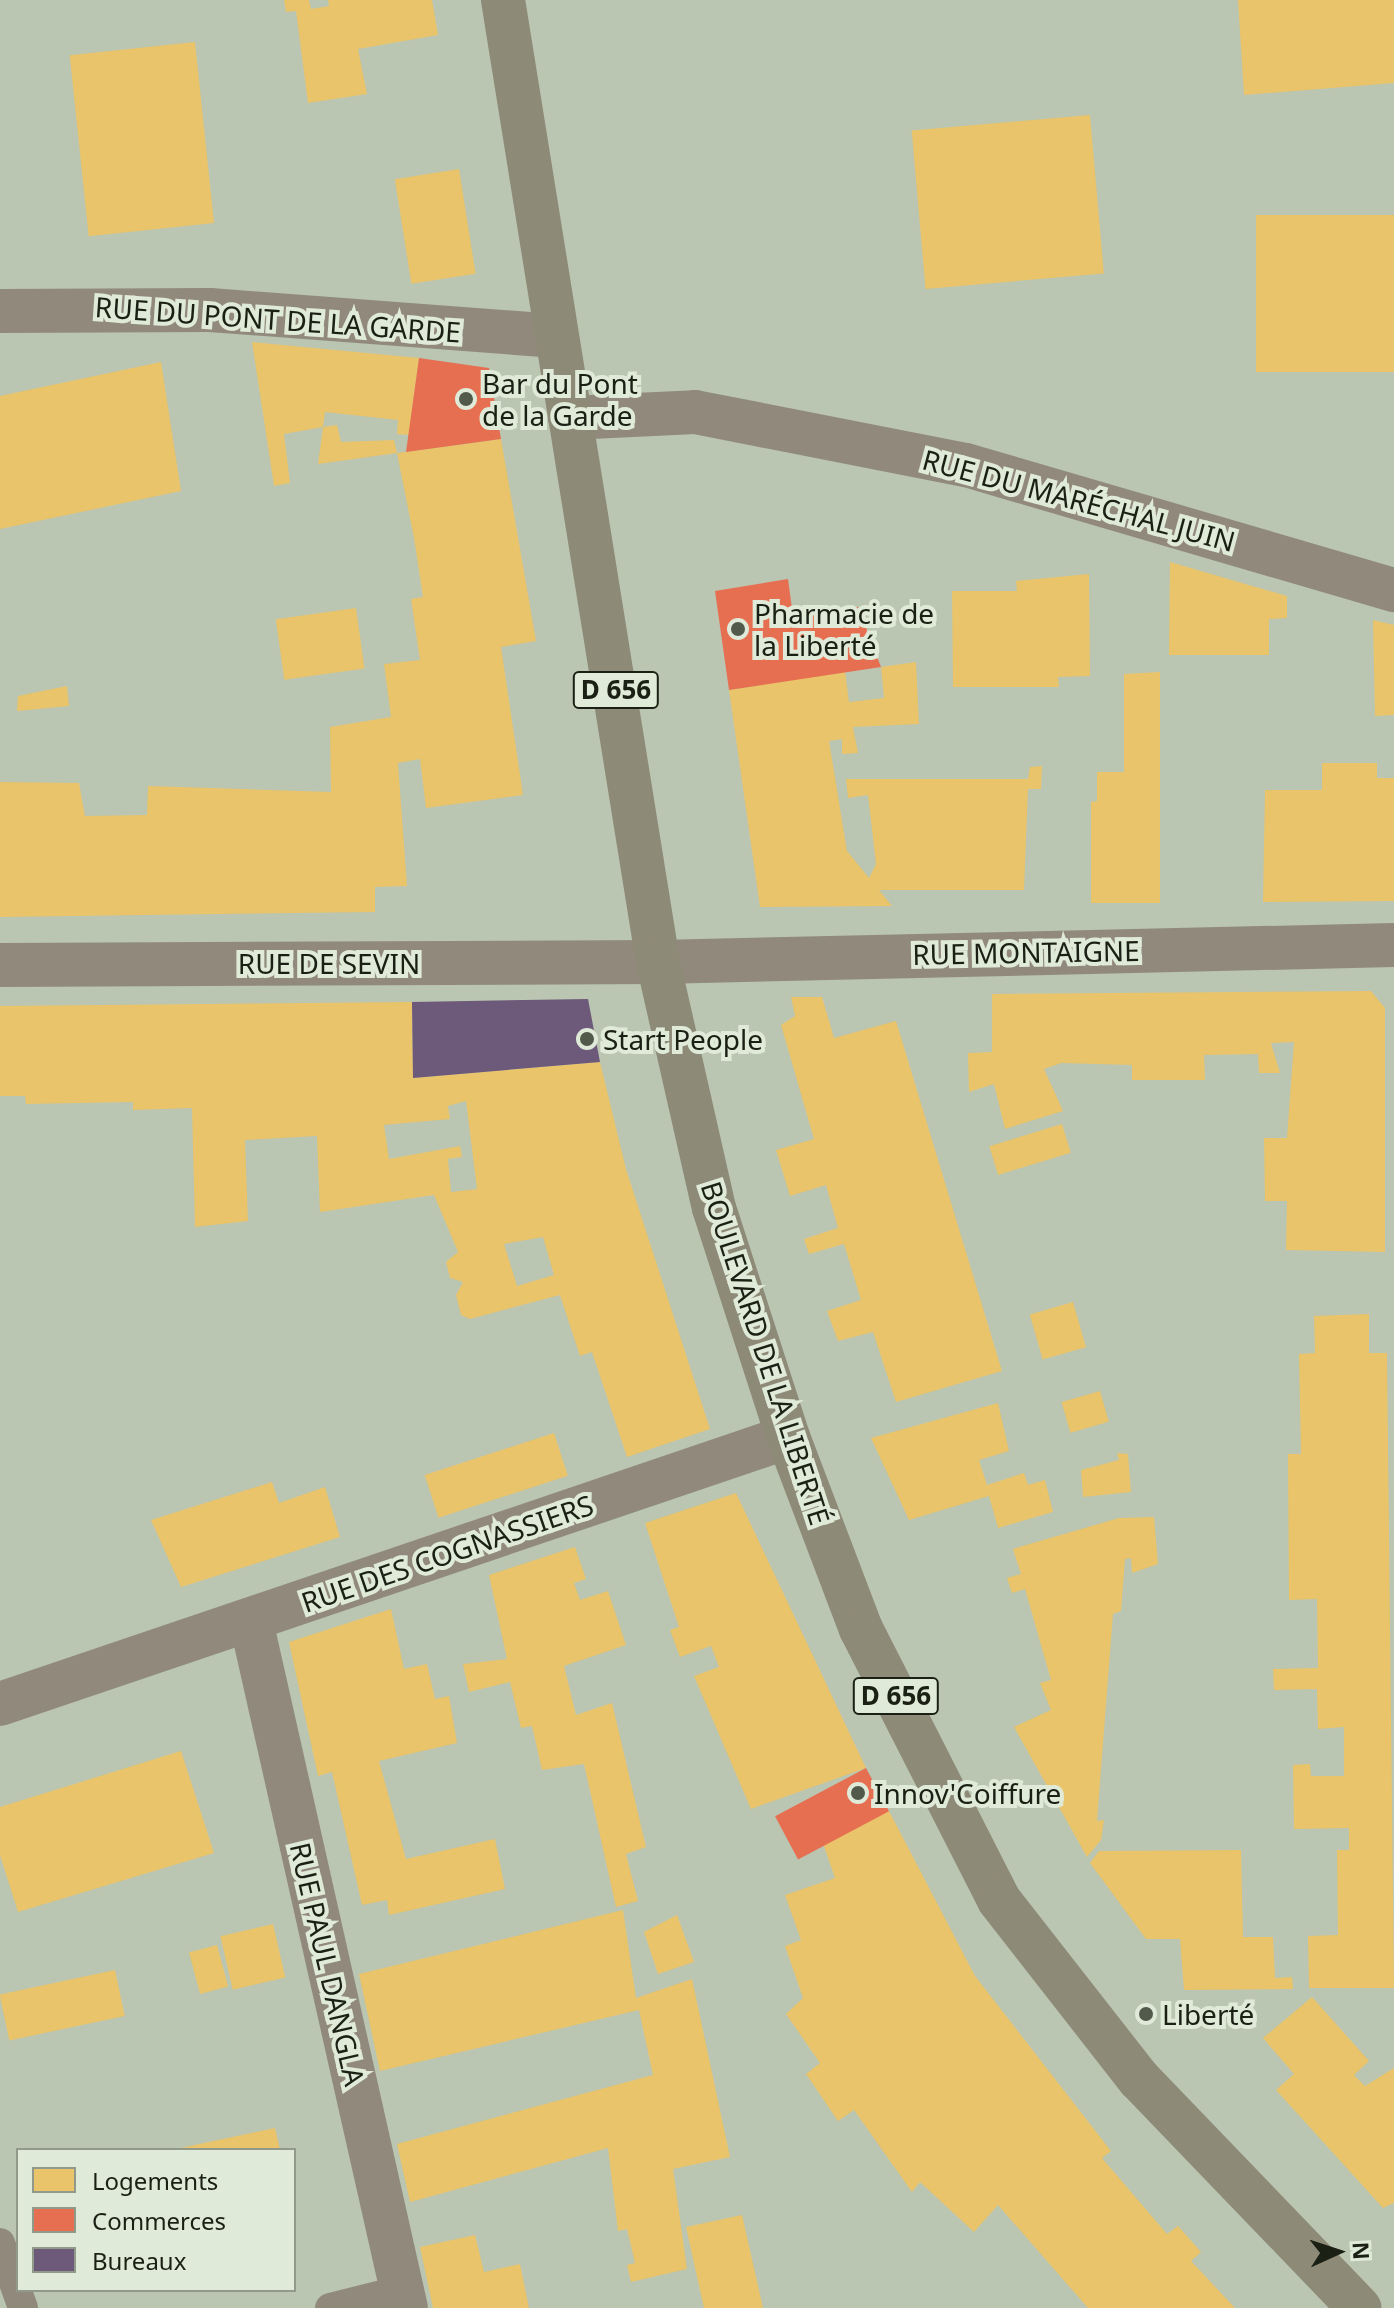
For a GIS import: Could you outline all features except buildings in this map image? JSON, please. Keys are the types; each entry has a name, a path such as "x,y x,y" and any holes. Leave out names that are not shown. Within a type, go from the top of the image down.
{"main road":[{"name":"BOULEVARD DE LA LIBERTÉ","path":"503,0 658,962 714,1208 788,1437 861,1629 999,1900 1139,2079 1359,2308"}],"street":[{"name":"RUE DU PONT DE LA GARDE","path":"0,311 210,310 556,336"},
{"name":"RUE DU MARÉCHAL JUIN","path":"570,418 695,412 966,465 1394,590"},
{"name":"RUE MONTAIGNE","path":"658,962 1394,945"},
{"name":"RUE DE SEVIN","path":"0,965 658,962"},
{"name":"RUE DES COGNASSIERS","path":"107,1670 788,1437"},
{"name":"RUE PAUL DANGLA","path":"251,1621 404,2299"},
{"path":"0,1687 107,1670"},
{"path":"0,1704 107,1670"}],"lane":[{"path":"0,2243 16,2288"},
{"path":"330,2308 404,2299"}],"place":[{"name":"Bar du Pont de la Garde","path":"466,399"},
{"name":"Pharmacie de la Liberté","path":"738,629"},
{"name":"Start People","path":"587,1039"},
{"name":"Innov'Coiffure","path":"858,1793"},
{"name":"Liberté","path":"1146,2014"}]}
